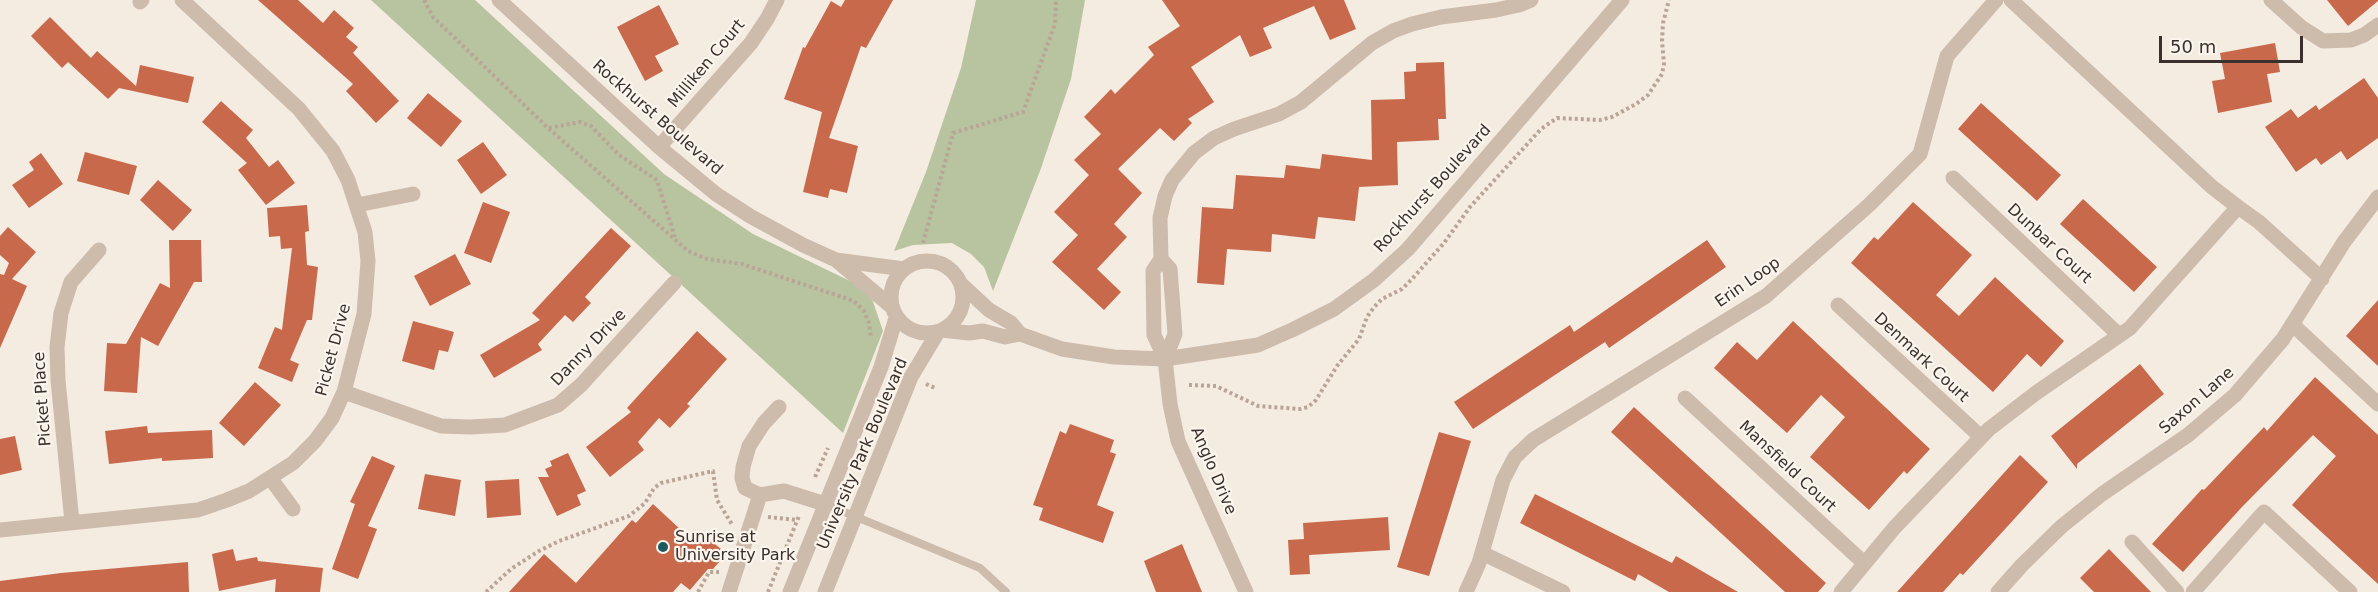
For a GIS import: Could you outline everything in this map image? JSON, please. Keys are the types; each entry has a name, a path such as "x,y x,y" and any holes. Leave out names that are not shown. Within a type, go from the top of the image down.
{"street":[{"name":"Picket Drive","path":"0,530 198,510 249,491 293,464 315,441 332,418 344,392 364,314 368,288 365,232 348,180 333,151 299,109 182,0"},
{"name":"Rockhurst Boulevard","path":"499,0 658,147 708,188 750,216 836,260 904,269"},
{"name":"Milliken Court","path":"658,147 751,43 777,0"},
{"path":"1165,359 1154,335 1153,271 1161,259 1160,218 1165,196 1182,166 1194,153 1214,138 1233,129 1279,114 1301,102 1372,43 1393,31 1441,17 1496,10 1531,0"},
{"name":"Rockhurst Boulevard","path":"940,331 983,332 1005,337 1020,334 1062,349 1114,357 1165,359 1258,345 1334,309 1374,280 1408,249 1622,0"},
{"name":"Erin Loop","path":"1466,592 1482,553 1506,472 1515,457 1526,445 1772,293 1869,205 1915,160 1922,149 1947,56 1996,0"},
{"path":"2011,0 2212,187 2259,222 2322,279"},
{"path":"2271,0 2301,27 2323,41 2351,40 2378,25"},
{"name":"Dunbar Court","path":"1953,178 2119,335"},
{"path":"357,206 413,194"},
{"name":"Saxon Lane","path":"1998,592 2062,526 2102,494 2188,435 2228,402 2268,359 2344,242 2378,197"},
{"path":"1841,592 1895,527 1981,437 2036,393 2135,322 2238,207"},
{"name":"Picket Place","path":"72,522 58,380 57,347 61,313 71,282 99,250"},
{"path":"1161,259 1170,269 1175,334 1165,359"},
{"name":"Rockhurst Boulevard","path":"836,260 894,313"},
{"path":"921,261 934,261 951,269 962,285 962,308 956,319 940,331 926,334 915,332 904,326 894,313 890,296 893,283 904,269 921,261"},
{"name":"Danny Drive","path":"344,392 441,426 471,428 505,425 558,405 581,385 674,283"},
{"name":"Rockhurst Boulevard","path":"962,285 989,310 1011,323 1020,334"},
{"name":"Denmark Court","path":"1838,305 1981,437"},
{"name":"University Park Boulevard","path":"790,592 881,367 894,313"},
{"path":"2292,324 2378,404"},
{"name":"University Park Boulevard","path":"825,592 911,377 940,331"},
{"name":"Anglo Drive","path":"1165,359 1170,404 1178,441 1246,592"},
{"name":"Mansfield Court","path":"1685,398 1864,563"},
{"path":"779,407 764,423 749,447 742,467 745,488 760,495 784,491 825,504"},
{"path":"272,478 293,509"},
{"path":"729,592 760,495"},
{"path":"2193,592 2264,512 2350,592"},
{"path":"2132,542 2177,592"},
{"path":"1482,553 1563,592"}],"lane":[{"path":"825,504 980,568 1006,592"}],"path":[{"path":"424,0 433,17 548,128 675,241 688,251 707,259 742,264 854,301 864,311 869,323 870,344"},
{"path":"923,243 953,133 1023,112 1055,24 1056,0"},
{"path":"1189,385 1216,387 1258,406 1300,409 1308,407 1316,400 1337,366 1359,339 1374,307 1382,299 1402,289 1412,279 1444,243 1470,207 1545,125 1557,118 1600,120 1612,117 1648,95 1662,74 1664,64 1663,23 1670,0"},
{"path":"548,128 580,122 591,126 619,155 657,180 675,241"},
{"path":"815,477 828,447"},
{"path":"486,592 511,569 539,551 559,541 629,516 645,503 661,483 713,471 717,500 727,518"},
{"path":"768,517 798,518 768,592"}],"green space":[{"path":"371,0 475,0 664,174 753,234 854,283 871,296 883,331 843,433"},
{"path":"976,0 1085,0 1071,79 1040,171 993,291 984,267 971,254 952,243 913,245 894,251 926,172 961,68"}],"building":[{"path":"258,0 298,0 323,23 334,10 354,28 346,37 358,47 353,53 399,101 376,123 346,91 353,84"},
{"path":"845,0 893,0 866,48 861,46 829,138 858,146 847,193 830,189 828,198 803,192 822,112 784,99 803,47 805,48 831,1 841,7"},
{"path":"1162,0 1344,0 1356,29 1330,40 1314,6 1263,28 1272,48 1250,57 1240,35 1191,67 1214,102 1188,119 1192,123 1174,141 1160,128 1118,169 1142,193 1114,224 1127,237 1097,269 1121,292 1104,310 1052,262 1078,235 1054,212 1089,175 1074,160 1101,134 1084,117 1111,89 1115,94 1154,55 1148,47 1180,26"},
{"path":"2327,0 2378,0 2378,1 2348,26"},
{"path":"659,5 679,44 655,56 663,71 645,81 617,27"},
{"path":"50,17 91,58 97,51 136,86 140,65 194,77 188,103 119,88 108,99 68,62 62,68 31,36"},
{"path":"2275,43 2280,72 2267,74 2272,102 2218,113 2212,81 2225,79 2220,53"},
{"path":"1444,62 1446,119 1438,119 1439,140 1397,142 1398,185 1359,187 1355,221 1318,217 1315,239 1272,234 1271,252 1227,249 1224,285 1197,283 1202,207 1233,209 1236,175 1284,178 1286,165 1320,169 1322,154 1372,160 1371,100 1405,99 1404,72 1416,71 1416,63"},
{"path":"2364,78 2378,98 2378,138 2347,160 2341,151 2321,165 2316,158 2296,172 2265,127 2291,109 2298,118 2316,105 2319,110"},
{"path":"428,93 462,121 441,147 407,118"},
{"path":"221,101 253,130 246,138 269,167 278,160 295,183 266,205 238,170 247,163 202,122"},
{"path":"1981,103 2061,175 2037,201 1958,129"},
{"path":"483,142 507,175 481,194 457,160"},
{"path":"85,152 137,166 129,195 77,181"},
{"path":"41,153 63,184 29,208 12,185 34,170 29,162"},
{"path":"158,180 192,210 173,231 140,200"},
{"path":"2083,199 2157,267 2134,292 2060,224"},
{"path":"483,202 510,212 491,263 464,253"},
{"path":"1913,202 1972,255 1936,295 1959,316 1995,277 2064,341 2041,367 2027,354 1993,392 1851,263 1874,237 1878,240"},
{"path":"307,205 309,231 305,232 307,265 318,267 312,320 307,320 290,360 299,364 292,382 258,368 275,327 282,330 292,248 281,249 280,236 269,237 267,208"},
{"path":"8,227 36,252 12,279 27,286 0,348 0,274 4,275 9,263 0,255 0,236"},
{"path":"611,228 631,246 585,297 591,303 573,322 565,315 538,344 542,350 494,378 480,355 540,320 532,313"},
{"path":"169,240 201,240 202,282 194,282 158,346 141,337 137,393 104,391 107,343 126,344 160,283 170,288"},
{"path":"1707,240 1726,267 1609,348 1605,342 1473,429 1454,402 1570,325 1574,332"},
{"path":"455,254 471,284 430,306 414,276"},
{"path":"2378,300 2378,366 2346,336"},
{"path":"413,321 454,332 448,352 439,350 434,370 402,361"},
{"path":"1793,321 1930,449 1907,474 1904,471 1869,510 1810,457 1845,417 1821,395 1787,433 1714,368 1737,342 1757,360"},
{"path":"697,331 727,359 687,404 690,406 670,428 659,418 638,442 644,450 610,477 586,447 631,412 627,408"},
{"path":"2140,364 2164,394 2077,464 2077,469 2051,436"},
{"path":"2315,377 2378,435 2378,584 2292,505 2336,456 2313,435 2241,508 2183,572 2152,544 2202,489 2204,490 2264,427 2267,431"},
{"path":"255,382 281,405 244,446 219,423"},
{"path":"1634,407 1826,583 1818,592 1785,592 1611,432"},
{"path":"1070,424 1114,440 1110,452 1116,454 1097,505 1114,512 1103,543 1039,520 1043,508 1033,505 1060,431 1066,434"},
{"path":"147,426 148,433 212,430 213,458 162,461 162,458 109,464 105,431"},
{"path":"1439,432 1471,441 1429,576 1397,567"},
{"path":"15,436 22,470 0,475 0,439"},
{"path":"568,453 586,491 577,495 581,505 557,516 538,477 549,477 545,469 552,466 550,461"},
{"path":"2020,455 2048,482 1963,575 1960,573 1943,592 1897,592"},
{"path":"372,456 395,466 368,526 377,529 358,579 332,569 355,504 350,502"},
{"path":"425,474 461,480 455,516 418,509"},
{"path":"519,479 521,515 487,518 485,481"},
{"path":"1535,494 1672,563 1676,556 1738,592 1669,592 1638,574 1635,581 1520,523"},
{"name":"Sunrise at University Park","path":"653,504 694,542 711,541 721,549 721,560 713,569 708,569 690,590 681,583 673,592 509,592 544,554 576,583 632,520 636,523"},
{"path":"1388,517 1390,550 1309,555 1310,574 1290,575 1288,540 1304,539 1303,523"},
{"path":"1182,544 1202,592 1156,592 1144,561"},
{"path":"233,549 236,561 257,557 258,561 323,568 320,592 275,592 276,579 219,591 212,554"},
{"path":"2109,549 2151,592 2094,592 2080,578"},
{"path":"188,562 189,592 0,592 0,581 61,573"}],"place":[{"name":"Sunrise at University Park","path":"663,547"}]}
